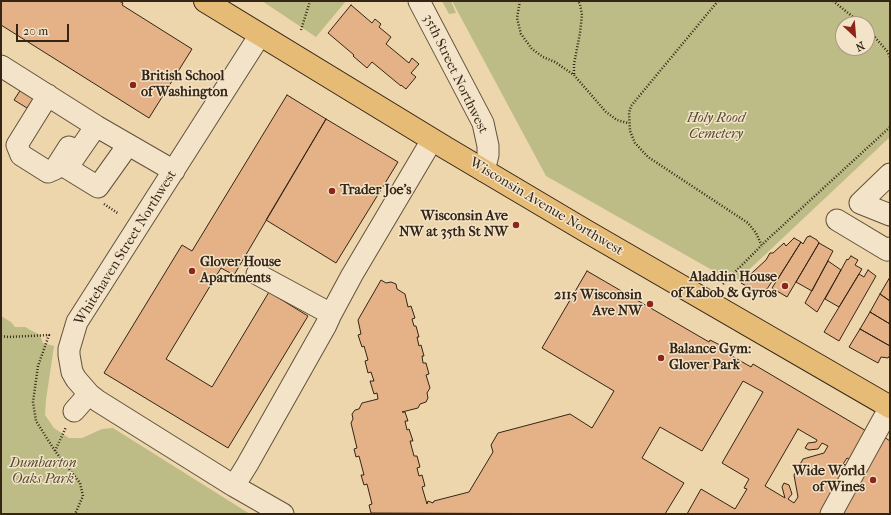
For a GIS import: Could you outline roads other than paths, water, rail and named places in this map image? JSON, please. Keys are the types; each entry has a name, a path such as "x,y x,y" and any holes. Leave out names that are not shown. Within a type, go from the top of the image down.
{"main road":[{"name":"Wisconsin Avenue Northwest","path":"205,1 432,140 592,235 890,407"}],"street":[{"name":"35th Street Northwest","path":"419,1 483,123 488,146 488,155 484,170"},
{"name":"Whitehaven Street Northwest","path":"260,35 77,322 69,349 70,364 76,379 89,394 234,486 283,514"},
{"path":"1,66 128,145 174,171"},
{"path":"48,95 17,145 20,155 48,172 55,169 92,123"},
{"path":"92,123 67,168 98,188 128,145"},
{"path":"234,486 329,320 352,275 432,140"},
{"path":"890,174 860,202 890,215"},
{"path":"837,220 887,250 890,248"},
{"path":"257,274 329,320"},
{"path":"74,411 89,394"},
{"path":"831,514 890,407"}],"place":[{"name":"British School of Washington","path":"133,85"},
{"name":"Trader Joe's","path":"332,191"},
{"name":"Wisconsin Ave NW at 35th St NW","path":"516,225"},
{"name":"Glover House Apartments","path":"192,271"},
{"name":"Aladdin House of Kabob & Gyros","path":"785,286"},
{"name":"2115 Wisconsin Ave NW","path":"650,304"},
{"name":"Balance Gym: Glover Park","path":"661,358"},
{"name":"Wide World of Wines","path":"873,480"}],"park label":[{"name":"Holy Rood Cemetery","path":"716,128"},
{"name":"Dumbarton Oaks Park","path":"43,472"}]}
